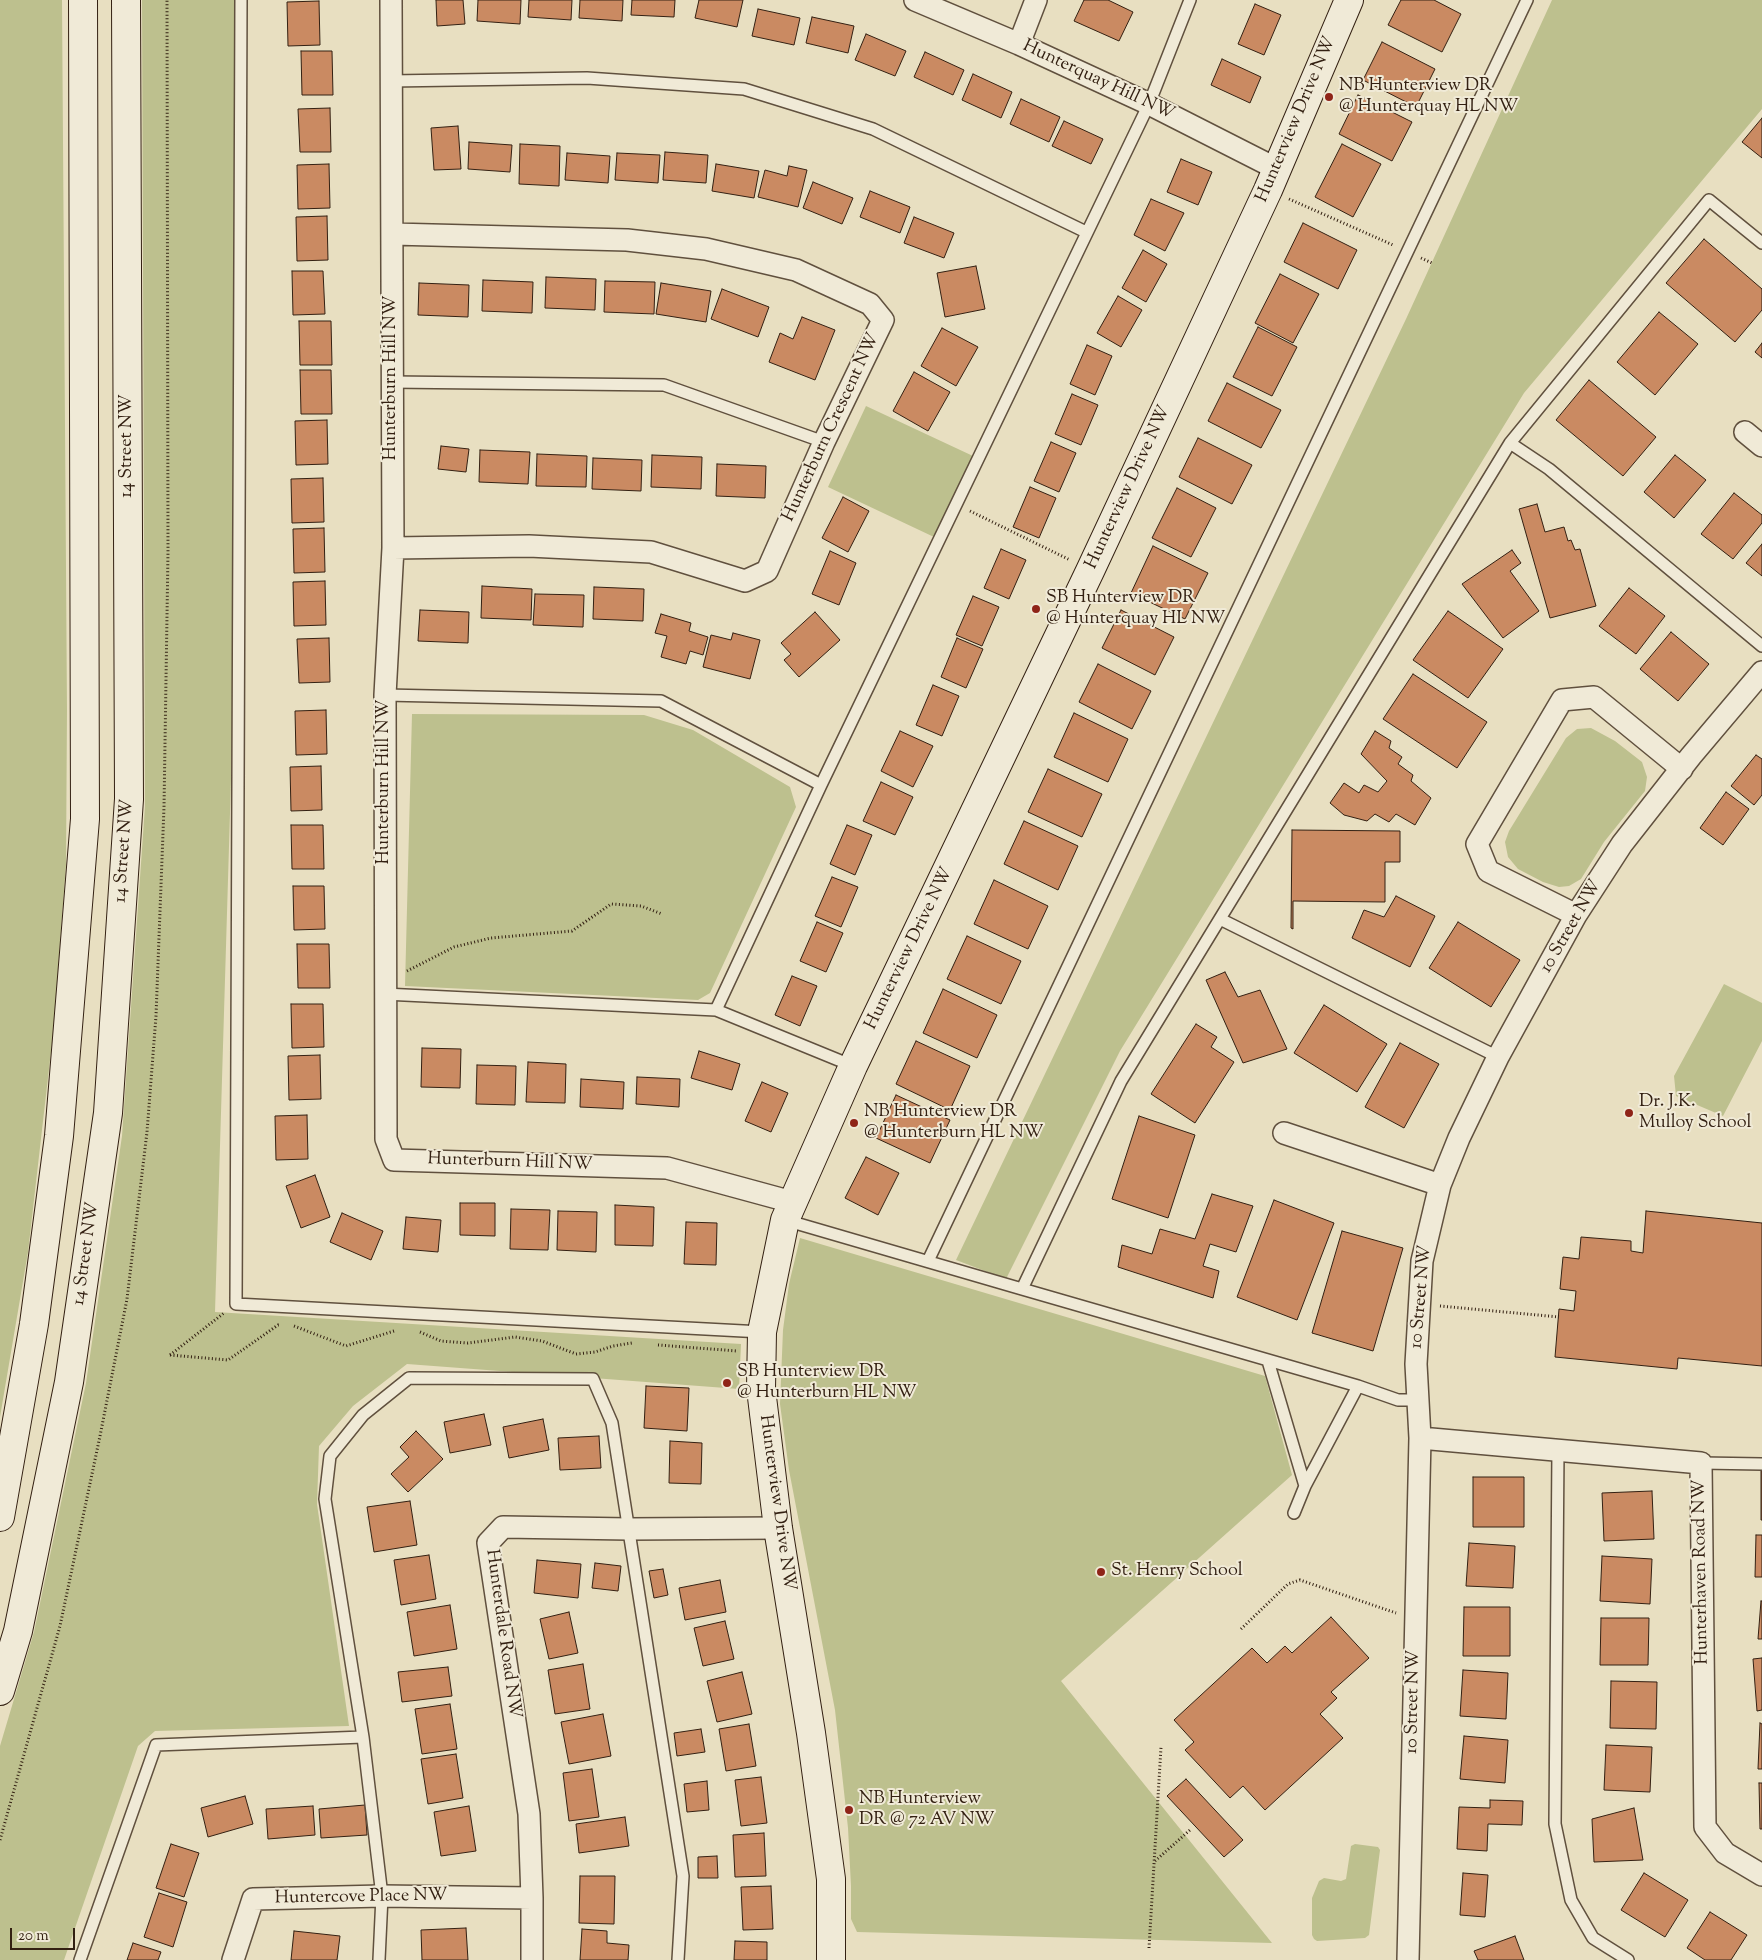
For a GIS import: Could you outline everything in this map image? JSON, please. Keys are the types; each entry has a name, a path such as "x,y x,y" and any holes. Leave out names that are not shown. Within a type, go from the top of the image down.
{"main road":[{"path":"0,1517 34,1324 59,1136 85,819 83,0"},
{"name":"14 Street NW","path":"0,1691 18,1631 69,1382 108,1113 129,799 126,0"},
{"name":"Hunterview Drive NW","path":"831,1960 831,1879 811,1734 778,1528 761,1389 762,1342 789,1211 853,1066 1086,580 1272,180 1349,0"}],"street":[{"name":"Hunterburn Hill NW","path":"391,0 393,548 385,695 384,988 386,1139 394,1160 667,1168 789,1211"},
{"name":"Hunterquay Hill NW","path":"915,0 1019,44 1149,104 1272,180"},
{"path":"1019,44 1036,0"},
{"name":"Hunterburn Crescent NW","path":"393,234 627,240 706,249 796,270 870,304 883,320 824,442 767,571 745,581 651,552 529,546 393,548"},
{"path":"1745,432 1762,446"},
{"name":"10 Street NW","path":"1408,1960 1420,1438 1416,1364 1422,1261 1440,1185 1459,1138 1498,1057 1576,915 1622,844 1762,672"},
{"path":"1576,915 1488,871 1477,844 1562,700 1594,698 1682,769"},
{"path":"1284,1133 1440,1185"},
{"name":"Hunterhaven Road NW","path":"1420,1438 1701,1463 1705,1827 1725,1853 1762,1875"},
{"name":"Hunterdale Road NW","path":"532,1960 532,1898 528,1814 488,1543 503,1527 629,1529 778,1528"},
{"name":"Huntercove Place NW","path":"233,1960 253,1899 382,1896 532,1898"}],"lane":[{"path":"241,0 236,1304 762,1342"},
{"path":"716,1010 821,785 1149,104 1190,0"},
{"path":"928,1261 1527,0"},
{"path":"390,81 587,78 744,90 873,129 1086,232"},
{"path":"1022,1289 1121,1081 1510,443 1709,200 1762,243"},
{"path":"391,382 664,385 824,442"},
{"path":"1510,443 1549,469 1762,646"},
{"path":"385,695 661,701 821,785"},
{"path":"1220,919 1498,1057"},
{"path":"384,988 716,1010 853,1066"},
{"path":"789,1211 928,1261 1358,1386 1398,1400 1418,1400"},
{"path":"1268,1361 1305,1486"},
{"path":"379,1960 382,1896 363,1737 325,1499 330,1456 363,1415 408,1378 593,1379 612,1423 682,1876 678,1960"},
{"path":"1294,1513 1305,1486 1358,1386"},
{"path":"1558,1450 1554,1824 1571,1900 1593,1938 1628,1960"},
{"path":"1701,1463 1762,1464"},
{"path":"80,1960 156,1745 363,1737"}],"path":[{"path":"1272,180 1407,252 1432,263"},
{"path":"956,504 1061,556"},
{"path":"384,988 454,947 491,938 572,931 611,904 641,906 662,914"},
{"path":"236,1304 170,1355 228,1360 278,1325 297,1326 346,1346 400,1329"},
{"path":"1433,1305 1559,1317"},
{"path":"420,1332 442,1341 468,1343 515,1337 542,1341 576,1354 595,1352 613,1346 637,1342"},
{"path":"656,1345 762,1342"},
{"path":"1241,1629 1288,1584 1300,1580 1400,1614"},
{"path":"1149,1948 1161,1747"},
{"path":"1154,1861 1190,1830"}],"green space":[{"path":"0,0 62,0 67,710 66,865 53,1034 28,1252 0,1417"},
{"path":"142,0 234,0 237,580 215,1312 741,1344 739,1389 407,1364 353,1406 319,1446 317,1504 349,1726 155,1731 138,1746 64,1960 0,1960 0,1746 34,1632 86,1383 122,1136 145,806"},
{"path":"1552,0 1762,0 1762,109 1524,393 1120,1051 1006,1279 956,1260 1406,319"},
{"path":"866,406 973,456 934,537 828,487"},
{"path":"412,714 644,715 693,730 790,787 796,807 710,993 698,1000 405,986"},
{"path":"1591,728 1615,741 1642,762 1647,777 1645,791 1604,842 1581,879 1569,886 1559,887 1543,882 1518,869 1508,857 1505,842 1509,831 1566,738 1577,729"},
{"path":"1724,984 1762,1003 1762,1041 1723,1116 1676,1096 1674,1076"},
{"name":"St. Henry School","path":"800,1238 1265,1376 1292,1475 1061,1681 1272,1943 857,1932 851,1919 848,1828 835,1710 789,1470 780,1404 783,1330 789,1284"},
{"path":"1355,1844 1378,1847 1380,1850 1369,1935 1365,1938 1317,1941 1312,1935 1312,1898 1319,1881 1324,1878 1341,1881 1346,1879 1351,1846"}],"building":[{"path":"436,0 463,0 465,24 437,26"},
{"path":"478,0 521,0 520,24 477,21"},
{"path":"529,0 572,0 571,20 528,17"},
{"path":"580,0 623,0 622,21 579,18"},
{"path":"632,0 675,0 674,17 631,15"},
{"path":"699,0 743,0 737,27 695,18"},
{"path":"1084,0 1108,0 1133,12 1119,41 1074,21"},
{"path":"1401,0 1434,0 1461,14 1442,52 1388,25"},
{"path":"319,1 320,45 288,46 287,2"},
{"path":"1255,4 1281,15 1264,55 1238,44"},
{"path":"758,9 800,18 794,45 752,36"},
{"path":"812,17 854,26 848,53 806,43"},
{"path":"866,34 906,51 895,76 855,60"},
{"path":"1382,42 1435,69 1416,107 1363,80"},
{"path":"301,51 332,51 333,95 302,95"},
{"path":"925,52 964,70 953,95 914,77"},
{"path":"1222,59 1261,77 1250,103 1211,85"},
{"path":"973,74 1012,92 1001,118 962,100"},
{"path":"1358,95 1412,122 1392,161 1339,134"},
{"path":"1021,99 1060,117 1049,142 1010,124"},
{"path":"330,108 331,152 300,152 298,109"},
{"path":"1762,118 1762,158 1742,142"},
{"path":"1064,121 1103,139 1091,164 1052,146"},
{"path":"458,126 461,169 434,170 431,128"},
{"path":"469,142 512,145 510,172 468,169"},
{"path":"520,144 560,146 559,186 519,184"},
{"path":"1342,144 1381,164 1353,217 1315,197"},
{"path":"665,152 708,155 706,183 663,180"},
{"path":"567,153 610,156 608,183 565,180"},
{"path":"617,153 660,155 658,183 615,180"},
{"path":"1181,159 1212,172 1198,205 1167,192"},
{"path":"329,164 330,208 298,209 297,165"},
{"path":"716,164 759,171 754,198 712,191"},
{"path":"789,166 807,170 798,207 758,197 765,170 787,176"},
{"path":"813,182 853,198 842,224 803,208"},
{"path":"870,191 910,207 900,233 860,217"},
{"path":"1151,199 1184,213 1165,251 1134,235"},
{"path":"327,216 328,260 297,261 296,217"},
{"path":"914,217 954,233 944,258 904,243"},
{"path":"1303,223 1357,250 1338,289 1284,262"},
{"path":"1704,239 1762,289 1762,310 1735,342 1666,283"},
{"path":"1143,250 1167,264 1146,302 1122,288"},
{"path":"976,266 985,309 945,317 937,273"},
{"path":"292,271 323,271 325,314 293,315"},
{"path":"1280,274 1319,294 1293,343 1255,323"},
{"path":"546,277 596,279 595,310 545,308"},
{"path":"483,280 533,282 532,313 482,311"},
{"path":"605,281 655,282 654,314 604,312"},
{"path":"419,283 469,285 468,317 418,315"},
{"path":"661,283 711,291 706,322 656,314"},
{"path":"722,289 769,307 758,337 711,319"},
{"path":"1118,296 1142,310 1121,347 1097,333"},
{"path":"1659,312 1698,344 1655,395 1617,362"},
{"path":"802,317 835,330 815,380 769,362 780,333 793,339"},
{"path":"299,321 331,321 332,365 300,365"},
{"path":"1258,327 1297,347 1272,396 1233,377"},
{"path":"942,328 978,347 956,386 921,366"},
{"path":"1762,343 1762,358 1755,352"},
{"path":"1087,345 1112,356 1095,395 1070,384"},
{"path":"300,370 331,370 332,414 301,414"},
{"path":"914,372 950,392 928,431 893,411"},
{"path":"1589,380 1656,437 1623,476 1556,420"},
{"path":"1227,383 1281,410 1261,448 1208,421"},
{"path":"1072,394 1098,405 1081,445 1055,434"},
{"path":"327,420 328,464 296,465 295,421"},
{"path":"1198,438 1252,465 1232,504 1179,477"},
{"path":"1051,442 1076,453 1059,492 1034,481"},
{"path":"441,446 469,449 466,472 438,469"},
{"path":"480,450 530,452 528,484 479,482"},
{"path":"537,454 587,456 586,487 536,486"},
{"path":"652,455 702,457 701,489 651,487"},
{"path":"1675,455 1706,480 1674,518 1644,492"},
{"path":"593,458 642,460 641,491 592,489"},
{"path":"717,464 766,466 765,498 716,496"},
{"path":"323,478 324,522 292,523 291,479"},
{"path":"1030,487 1056,498 1039,538 1013,527"},
{"path":"1177,488 1216,508 1191,557 1152,538"},
{"path":"1734,493 1762,515 1762,523 1733,559 1701,534"},
{"path":"843,497 869,511 848,552 822,538"},
{"path":"1537,504 1545,532 1564,527 1568,541 1571,540 1575,550 1580,549 1596,606 1550,618 1519,509"},
{"path":"324,528 325,572 294,573 293,529"},
{"path":"1762,544 1762,576 1746,563"},
{"path":"1153,546 1208,573 1185,619 1131,593"},
{"path":"1001,549 1026,560 1009,599 984,588"},
{"path":"1512,550 1521,563 1510,571 1539,611 1503,638 1462,584"},
{"path":"830,551 856,563 839,605 812,594"},
{"path":"325,581 326,625 294,626 293,582"},
{"path":"482,586 532,589 531,620 481,618"},
{"path":"594,587 644,589 643,621 593,619"},
{"path":"1629,588 1665,616 1636,654 1599,626"},
{"path":"535,594 584,595 583,627 533,625"},
{"path":"973,596 999,607 982,646 956,635"},
{"path":"420,610 469,612 468,643 418,641"},
{"path":"1121,610 1174,637 1155,675 1102,648"},
{"path":"1448,611 1503,649 1468,698 1413,660"},
{"path":"815,612 840,640 799,677 784,660 791,654 781,643"},
{"path":"661,614 691,623 689,631 708,637 703,655 690,651 686,664 661,657 667,636 655,633"},
{"path":"1671,632 1709,664 1678,701 1640,669"},
{"path":"733,633 760,640 750,679 703,667 711,635 731,640"},
{"path":"329,638 330,682 299,683 297,639"},
{"path":"957,638 983,649 966,688 941,677"},
{"path":"1098,664 1151,691 1132,729 1079,702"},
{"path":"1413,674 1487,722 1457,768 1383,719"},
{"path":"933,685 959,696 942,736 916,725"},
{"path":"326,710 327,754 296,755 295,711"},
{"path":"1074,713 1128,739 1108,782 1054,757"},
{"path":"900,731 933,746 913,787 881,771"},
{"path":"1375,731 1391,741 1389,748 1402,757 1398,764 1413,775 1411,781 1431,798 1415,825 1396,814 1389,822 1375,814 1367,821 1344,815 1330,803 1344,783 1359,793 1364,785 1378,792 1387,781 1361,754"},
{"path":"1756,755 1762,759 1762,795 1754,805 1731,786"},
{"path":"321,766 322,810 291,811 290,767"},
{"path":"1048,769 1102,794 1082,837 1028,812"},
{"path":"881,782 913,797 895,835 863,821"},
{"path":"1726,792 1749,809 1723,845 1700,828"},
{"path":"1024,821 1078,846 1058,890 1004,864"},
{"path":"291,825 323,825 324,869 292,869"},
{"path":"847,825 872,835 855,875 830,864"},
{"path":"1292,830 1400,831 1400,862 1385,862 1385,902 1293,901 1293,929 1291,928"},
{"path":"832,877 858,887 841,927 815,916"},
{"path":"994,880 1048,906 1028,949 974,924"},
{"path":"293,886 324,886 325,929 294,930"},
{"path":"1396,896 1435,916 1410,967 1352,938 1364,910 1384,917"},
{"path":"817,922 843,933 826,972 800,961"},
{"path":"1458,922 1520,960 1491,1007 1429,968"},
{"path":"967,936 1021,961 1001,1004 947,979"},
{"path":"297,944 329,944 330,988 298,988"},
{"path":"1225,972 1238,997 1260,990 1287,1049 1243,1063 1206,980"},
{"path":"792,976 817,986 800,1026 775,1015"},
{"path":"943,989 997,1015 977,1058 923,1033"},
{"path":"291,1004 323,1004 324,1047 292,1048"},
{"path":"1324,1005 1387,1044 1357,1092 1294,1053"},
{"path":"1196,1024 1217,1037 1211,1047 1234,1062 1195,1123 1151,1094"},
{"path":"916,1041 970,1066 950,1110 896,1084"},
{"path":"1400,1043 1439,1064 1404,1128 1365,1107"},
{"path":"422,1048 461,1049 460,1088 421,1087"},
{"path":"699,1051 740,1064 732,1090 691,1078"},
{"path":"320,1055 321,1099 289,1100 288,1056"},
{"path":"528,1062 566,1064 565,1103 526,1102"},
{"path":"477,1065 516,1066 515,1105 476,1104"},
{"path":"637,1077 680,1079 679,1107 636,1104"},
{"path":"581,1079 624,1082 623,1109 580,1107"},
{"path":"762,1082 788,1093 771,1132 745,1121"},
{"path":"896,1095 950,1120 930,1163 876,1138"},
{"path":"307,1115 308,1159 276,1160 275,1116"},
{"path":"1139,1116 1195,1135 1168,1218 1112,1199"},
{"path":"866,1157 899,1173 878,1215 845,1198"},
{"path":"315,1175 330,1217 301,1228 286,1186"},
{"path":"1212,1194 1253,1206 1236,1252 1210,1244 1203,1266 1219,1271 1213,1298 1118,1267 1122,1245 1152,1254 1160,1229 1195,1239"},
{"path":"1274,1200 1334,1223 1297,1320 1237,1297"},
{"path":"460,1203 495,1203 495,1236 460,1235"},
{"path":"615,1205 654,1207 653,1246 615,1245"},
{"path":"511,1209 550,1210 548,1250 510,1249"},
{"path":"558,1211 597,1212 596,1252 557,1250"},
{"path":"1646,1211 1762,1223 1762,1366 1678,1358 1677,1369 1555,1357 1559,1309 1574,1311 1576,1291 1560,1289 1563,1257 1579,1259 1581,1237 1631,1241 1631,1251 1643,1253"},
{"path":"342,1213 383,1231 371,1260 330,1242"},
{"path":"406,1217 441,1220 438,1252 403,1249"},
{"path":"686,1222 717,1223 716,1265 684,1264"},
{"path":"1342,1231 1403,1248 1373,1351 1312,1333"},
{"path":"646,1386 689,1388 687,1431 644,1428"},
{"path":"484,1414 491,1445 450,1453 444,1422"},
{"path":"543,1419 549,1450 509,1458 503,1427"},
{"path":"416,1431 443,1459 408,1492 391,1474 409,1457 400,1447"},
{"path":"599,1436 601,1468 560,1470 558,1438"},
{"path":"670,1441 702,1443 701,1484 669,1483"},
{"path":"1762,1470 1762,1520 1761,1520"},
{"path":"1473,1477 1524,1477 1524,1527 1473,1527"},
{"path":"1652,1491 1654,1539 1604,1541 1602,1493"},
{"path":"410,1501 417,1545 374,1552 367,1507"},
{"path":"1756,1535 1762,1535 1762,1577 1755,1577"},
{"path":"1469,1543 1515,1546 1513,1588 1466,1586"},
{"path":"429,1555 436,1599 401,1605 394,1560"},
{"path":"1602,1556 1652,1559 1650,1604 1600,1601"},
{"path":"537,1560 581,1564 578,1598 534,1593"},
{"path":"595,1563 621,1566 618,1591 592,1588"},
{"path":"663,1569 668,1595 654,1598 649,1571"},
{"path":"720,1580 726,1612 685,1620 679,1588"},
{"path":"1761,1601 1762,1639 1758,1639"},
{"path":"450,1605 457,1649 414,1656 407,1612"},
{"path":"1464,1607 1510,1607 1510,1656 1463,1656"},
{"path":"569,1612 578,1653 549,1659 540,1619"},
{"path":"1331,1617 1369,1658 1331,1692 1337,1698 1320,1714 1343,1738 1265,1810 1243,1786 1230,1798 1185,1750 1194,1742 1174,1720 1252,1648 1267,1663 1285,1646 1292,1653"},
{"path":"1601,1618 1649,1618 1648,1665 1600,1665"},
{"path":"725,1621 734,1659 703,1666 694,1628"},
{"path":"1762,1658 1762,1710 1757,1711 1753,1659"},
{"path":"583,1664 590,1709 555,1714 548,1670"},
{"path":"448,1667 452,1696 402,1702 398,1672"},
{"path":"1463,1670 1508,1673 1506,1719 1460,1716"},
{"path":"742,1672 752,1714 717,1722 707,1681"},
{"path":"1611,1681 1657,1682 1656,1729 1610,1728"},
{"path":"450,1704 457,1749 422,1754 415,1709"},
{"path":"603,1714 611,1756 569,1764 561,1722"},
{"path":"1760,1723 1762,1724 1762,1769 1758,1769"},
{"path":"749,1724 756,1766 726,1771 719,1729"},
{"path":"701,1729 705,1752 677,1756 674,1733"},
{"path":"1464,1736 1508,1740 1505,1783 1460,1779"},
{"path":"1606,1745 1652,1747 1650,1792 1604,1790"},
{"path":"456,1754 463,1798 428,1804 421,1759"},
{"path":"592,1769 599,1817 569,1821 563,1773"},
{"path":"761,1777 767,1823 741,1826 735,1780"},
{"path":"1186,1779 1243,1840 1224,1857 1167,1796"},
{"path":"707,1781 709,1810 687,1812 684,1784"},
{"path":"1759,1783 1762,1783 1762,1829 1760,1829"},
{"path":"245,1796 253,1824 208,1837 201,1808"},
{"path":"1490,1800 1523,1801 1522,1825 1488,1824 1487,1851 1457,1849 1459,1807 1490,1808"},
{"path":"365,1805 367,1835 321,1838 319,1809"},
{"path":"313,1806 315,1835 268,1839 266,1809"},
{"path":"469,1806 476,1851 441,1856 434,1812"},
{"path":"1634,1808 1643,1860 1594,1862 1592,1819"},
{"path":"625,1817 629,1846 579,1853 576,1824"},
{"path":"764,1833 766,1876 735,1877 733,1835"},
{"path":"171,1844 199,1853 184,1897 156,1888"},
{"path":"717,1856 718,1878 698,1878 698,1857"},
{"path":"1463,1873 1488,1875 1485,1917 1460,1915"},
{"path":"1644,1873 1688,1900 1665,1937 1621,1910"},
{"path":"580,1876 615,1876 614,1924 579,1923"},
{"path":"771,1886 773,1929 743,1930 741,1887"},
{"path":"159,1893 187,1902 173,1947 144,1937"},
{"path":"1710,1912 1747,1935 1731,1960 1705,1960 1687,1948"},
{"path":"466,1928 468,1960 422,1960 421,1930"},
{"path":"582,1929 607,1931 607,1943 629,1945 628,1960 580,1960"},
{"path":"294,1931 340,1936 337,1960 291,1960"},
{"path":"1515,1936 1524,1960 1478,1960 1474,1951"},
{"path":"735,1941 767,1942 767,1960 734,1960"},
{"path":"133,1943 161,1952 158,1960 127,1960"}],"place":[{"name":"NB Hunterview DR @ Hunterquay HL NW","path":"1329,97"},
{"name":"SB Hunterview DR @ Hunterquay HL NW","path":"1036,609"},
{"name":"Dr. J.K. Mulloy School","path":"1629,1113"},
{"name":"NB Hunterview DR @ Hunterburn HL NW","path":"854,1123"},
{"name":"SB Hunterview DR @ Hunterburn HL NW","path":"727,1383"},
{"name":"St. Henry School","path":"1101,1572"},
{"name":"NB Hunterview DR @ 72 AV NW","path":"849,1810"}]}
